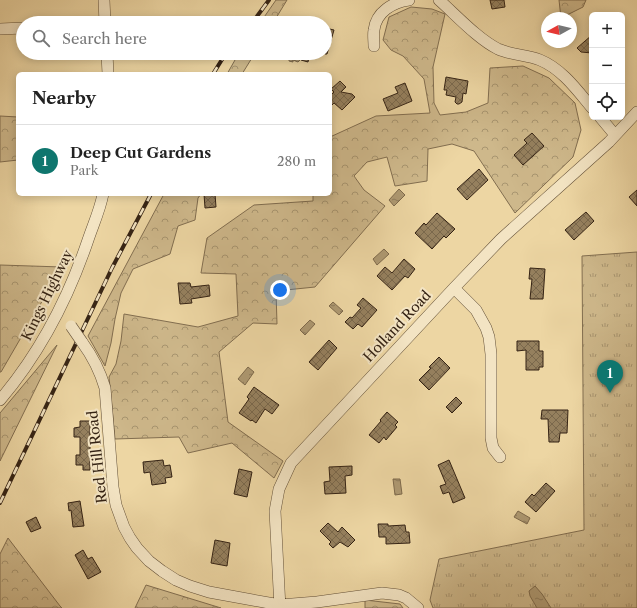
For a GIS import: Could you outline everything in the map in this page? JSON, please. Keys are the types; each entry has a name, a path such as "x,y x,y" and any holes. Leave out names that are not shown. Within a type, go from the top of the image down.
{"street":[{"path":"104,0 105,16"},
{"path":"374,46 374,30 376,20 387,8 409,0"},
{"path":"439,0 478,34 499,49 539,60 547,64 569,80 589,104"},
{"path":"0,29 16,28"},
{"path":"107,60 108,72"},
{"name":"Holland Road","path":"280,606 275,511 279,489 287,470 301,451 501,239 615,135 637,112"},
{"path":"602,120 615,135"},
{"name":"Kings Highway","path":"0,400 32,358 58,312 80,265 102,196"},
{"path":"454,288 476,310 486,328 489,337 491,354 491,438 493,448 500,457"},
{"name":"Red Hill Road","path":"58,312 71,326 95,361 102,378 106,397 113,487 116,504 124,528 137,548 149,561 176,580 190,586 280,606 382,593 399,595 406,598 418,608"}],"green space":[{"path":"276,0 287,0 277,16 265,16"},
{"path":"559,0 586,0 583,7 573,12 560,12"},
{"path":"411,7 432,9 445,14 433,67 434,103 440,115 466,112 488,103 490,68 523,66 549,78 575,103 581,130 573,157 515,213 474,151 452,144 428,149 427,181 395,186 387,157 367,162 354,176 364,190 385,206 315,287 276,291 277,324 253,323 219,352 228,422 283,461 274,478 232,443 188,453 179,437 115,439 109,377 116,364 121,341 124,314 198,327 238,316 236,274 201,273 207,238 254,205 313,201 313,196 332,196 332,136 376,116 430,113 424,79 403,56 391,50 383,40 389,17"},
{"path":"235,60 251,60 243,72 228,72"},
{"path":"0,116 16,117 16,160 0,162"},
{"path":"163,196 200,196 195,220 178,226 170,254 133,269 121,293 105,366 88,336"},
{"path":"637,252 637,608 433,608 430,600 439,559 584,530 582,256"},
{"path":"0,265 62,267 1,372 0,372"},
{"path":"57,345 0,461 0,413"},
{"path":"8,538 62,608 0,608 0,554"},
{"path":"146,585 221,608 135,608"},
{"path":"365,600 400,604 403,608 365,608"}],"water":[{"path":"399,189 405,195 394,206 389,200"},
{"path":"384,249 389,254 377,265 373,259"},
{"path":"333,302 343,311 339,315 329,306"},
{"path":"310,320 315,324 305,335 300,330"},
{"path":"248,367 254,372 245,385 238,379"},
{"path":"393,479 400,479 402,494 395,495"},
{"path":"518,511 530,518 527,524 514,517"},
{"path":"535,586 551,608 537,608 530,596 529,591"}],"building":[{"path":"490,0 504,0 505,7 492,9"},
{"path":"589,38 589,53 581,52 577,48"},
{"path":"446,77 468,81 466,94 463,93 462,102 459,104 455,102 456,97 446,95 447,90 444,90"},
{"path":"340,81 346,87 341,92 352,94 355,97 342,110 334,103 332,105 332,94 334,92 332,88"},
{"path":"405,83 412,101 388,111 383,99 398,93 395,87"},
{"path":"532,133 544,146 523,165 514,155 527,143 524,140"},
{"path":"479,169 488,180 467,200 457,189"},
{"path":"637,190 637,206 629,197"},
{"path":"204,196 215,196 216,207 205,208"},
{"path":"586,212 594,221 574,240 565,230"},
{"path":"437,213 455,229 446,238 444,236 432,249 415,233 424,223 426,225"},
{"path":"404,259 415,269 408,278 405,276 392,290 377,276 385,267 392,273"},
{"path":"530,268 545,269 543,299 530,299 532,279 529,279"},
{"path":"178,283 190,283 191,287 209,285 210,296 191,299 192,303 180,304"},
{"path":"363,298 377,310 362,327 358,324 353,329 345,322 350,317 352,318 361,308 357,305"},
{"path":"329,340 337,348 318,370 309,362"},
{"path":"517,341 539,341 539,351 543,351 543,367 539,367 539,370 526,370 526,350 517,351"},
{"path":"439,357 450,368 429,390 419,380"},
{"path":"254,387 279,405 272,414 265,409 256,423 239,413 249,399 247,397"},
{"path":"456,397 462,403 452,413 446,407"},
{"path":"542,410 568,410 567,433 560,433 559,442 549,442 548,419 541,419"},
{"path":"387,412 398,422 395,425 397,427 386,440 384,437 379,443 369,435"},
{"path":"80,421 90,421 90,470 83,470 83,465 76,465 76,455 80,455 80,437 74,437 74,428 80,427"},
{"path":"163,460 164,466 170,465 172,477 165,478 166,483 152,485 150,472 144,473 143,462"},
{"path":"449,460 465,498 453,503 449,492 443,494 440,486 446,484 438,465"},
{"path":"352,466 352,475 345,476 346,493 325,494 324,482 330,481 329,467"},
{"path":"239,469 252,472 247,497 234,494"},
{"path":"546,483 555,491 536,512 525,502 532,494 534,496"},
{"path":"80,501 84,526 73,527 71,510 69,511 68,503"},
{"path":"36,517 41,528 31,532 26,522"},
{"path":"328,523 338,532 342,527 355,540 348,547 340,542 333,548 329,544 331,542 320,531"},
{"path":"378,524 388,524 388,526 405,525 406,532 409,532 410,543 386,544 386,537 379,537"},
{"path":"215,540 230,543 227,566 211,563"},
{"path":"83,550 88,559 92,557 101,572 88,579 75,555"}],"railway":[{"path":"257,16 269,0"},
{"path":"214,72 222,60"},
{"path":"0,503 112,268 150,196"}],"place":[{"name":"Deep Cut Gardens","path":"610,393"}]}
